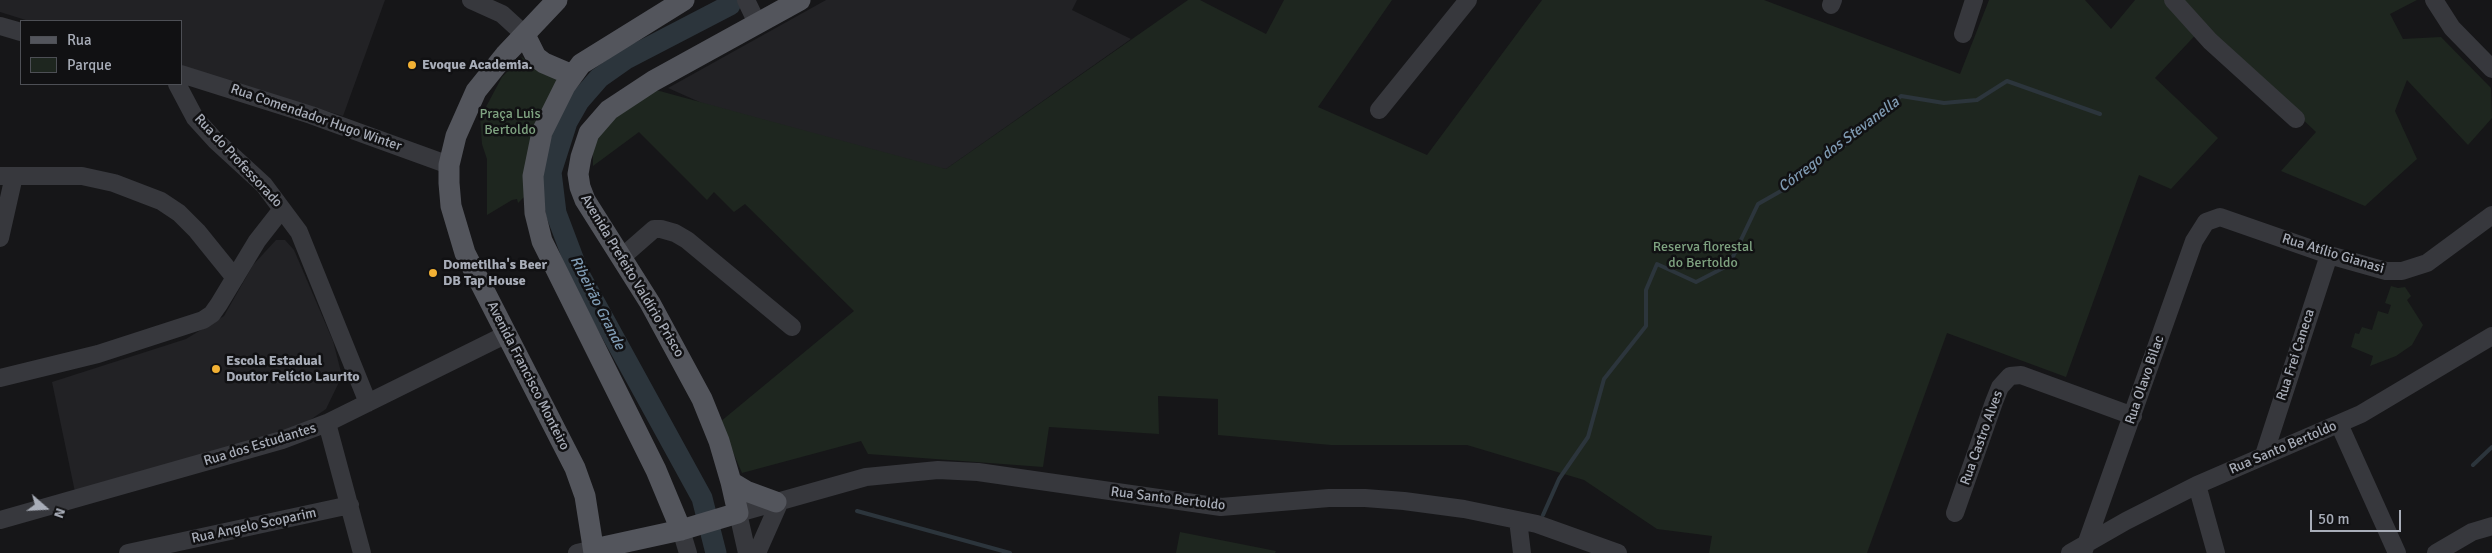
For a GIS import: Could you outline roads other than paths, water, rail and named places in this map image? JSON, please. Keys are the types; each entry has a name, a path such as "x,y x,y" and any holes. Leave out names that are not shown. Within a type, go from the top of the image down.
{"main road":[{"name":"Avenida Francisco Monteiro","path":"558,0 476,91 456,136 449,165 451,206 462,245 575,468 585,496 588,552"},
{"path":"684,0 603,48 581,64 572,75 550,114 538,144 534,170 534,198 542,241 656,470 689,528"},
{"name":"Avenida Prefeito Valdírio Prisco","path":"728,515 731,482 719,441 702,399 676,348 622,257 585,200 578,174 581,157 589,133 609,110 653,81 800,0"},
{"path":"525,35 536,57 544,63 572,75"},
{"path":"731,482 746,491 778,502"},
{"path":"588,552 689,528 728,515"},
{"path":"644,553 689,528"}],"street":[{"path":"471,0 502,14 525,35"},
{"path":"746,0 756,23"},
{"path":"1379,110 1468,0"},
{"path":"1963,34 1974,0"},
{"path":"2173,0 2210,41 2296,119"},
{"path":"2434,0 2452,28 2492,69"},
{"path":"2448,0 2452,28"},
{"path":"0,26 20,32"},
{"name":"Rua Comendador Hugo Winter","path":"182,74 311,115 449,165"},
{"name":"Rua do Professorado","path":"178,85 195,118 215,140 264,185 299,232 368,403"},
{"path":"0,238 7,176 82,176 114,183 161,201 179,213 235,278"},
{"path":"0,378 98,354 191,325 212,314 257,241 282,209"},
{"name":"Rua Atílio Gianasi","path":"2220,217 2329,255 2386,271 2415,268 2427,263 2492,215"},
{"name":"Rua Olavo Bilac","path":"2084,548 2133,416 2194,241 2206,222 2220,217"},
{"path":"622,257 654,230 660,229 675,233 687,240 792,327"},
{"name":"Rua Frei Caneca","path":"2264,455 2329,255"},
{"name":"Rua dos Estudantes","path":"0,520 282,440 327,423 507,334"},
{"name":"Rua Santo Bertoldo","path":"2070,553 2084,548 2197,485 2339,424 2492,336"},
{"name":"Rua Castro Alves","path":"1955,513 2000,387 2010,376 2021,375 2133,416"},
{"path":"327,423 362,553"},
{"path":"2339,424 2397,553"},
{"name":"Rua Santo Bertoldo","path":"728,515 866,477 938,470 986,472 1221,507 1329,498 1365,498 1464,509 1537,524 1618,553"},
{"path":"2197,485 2216,553"},
{"path":"757,553 778,502"},
{"name":"Rua Angelo Scoparim","path":"128,553 350,505"},
{"path":"728,515 747,553"},
{"path":"1518,520 1522,553"},
{"path":"2436,553 2472,532 2492,526"},
{"path":"688,553 689,528"}],"waterway":[{"name":"Ribeirão Grande","path":"716,553 702,498 579,274 556,213 551,172 567,122 579,101 599,78 626,59 730,5"},
{"name":"Córrego dos Stevanella","path":"1543,515 1559,479 1588,437 1604,379 1646,326 1646,290 1657,264 1696,282 1729,265 1758,204 1788,187 1809,166 1846,144 1901,96 1944,103 1977,100 2007,81 2100,114"},
{"path":"2473,465 2492,447"},
{"path":"857,511 1010,553"}],"place":[{"name":"Evoque Academia.","path":"412,65"},
{"name":"Dometilha's Beer DB Tap House","path":"433,273"},
{"name":"Escola Estadual Doutor Felício Laurito","path":"216,369"}],"park label":[{"name":"Praça Luis Bertoldo","path":"510,122"},
{"name":"Reserva florestal do Bertoldo","path":"1703,256"}]}
